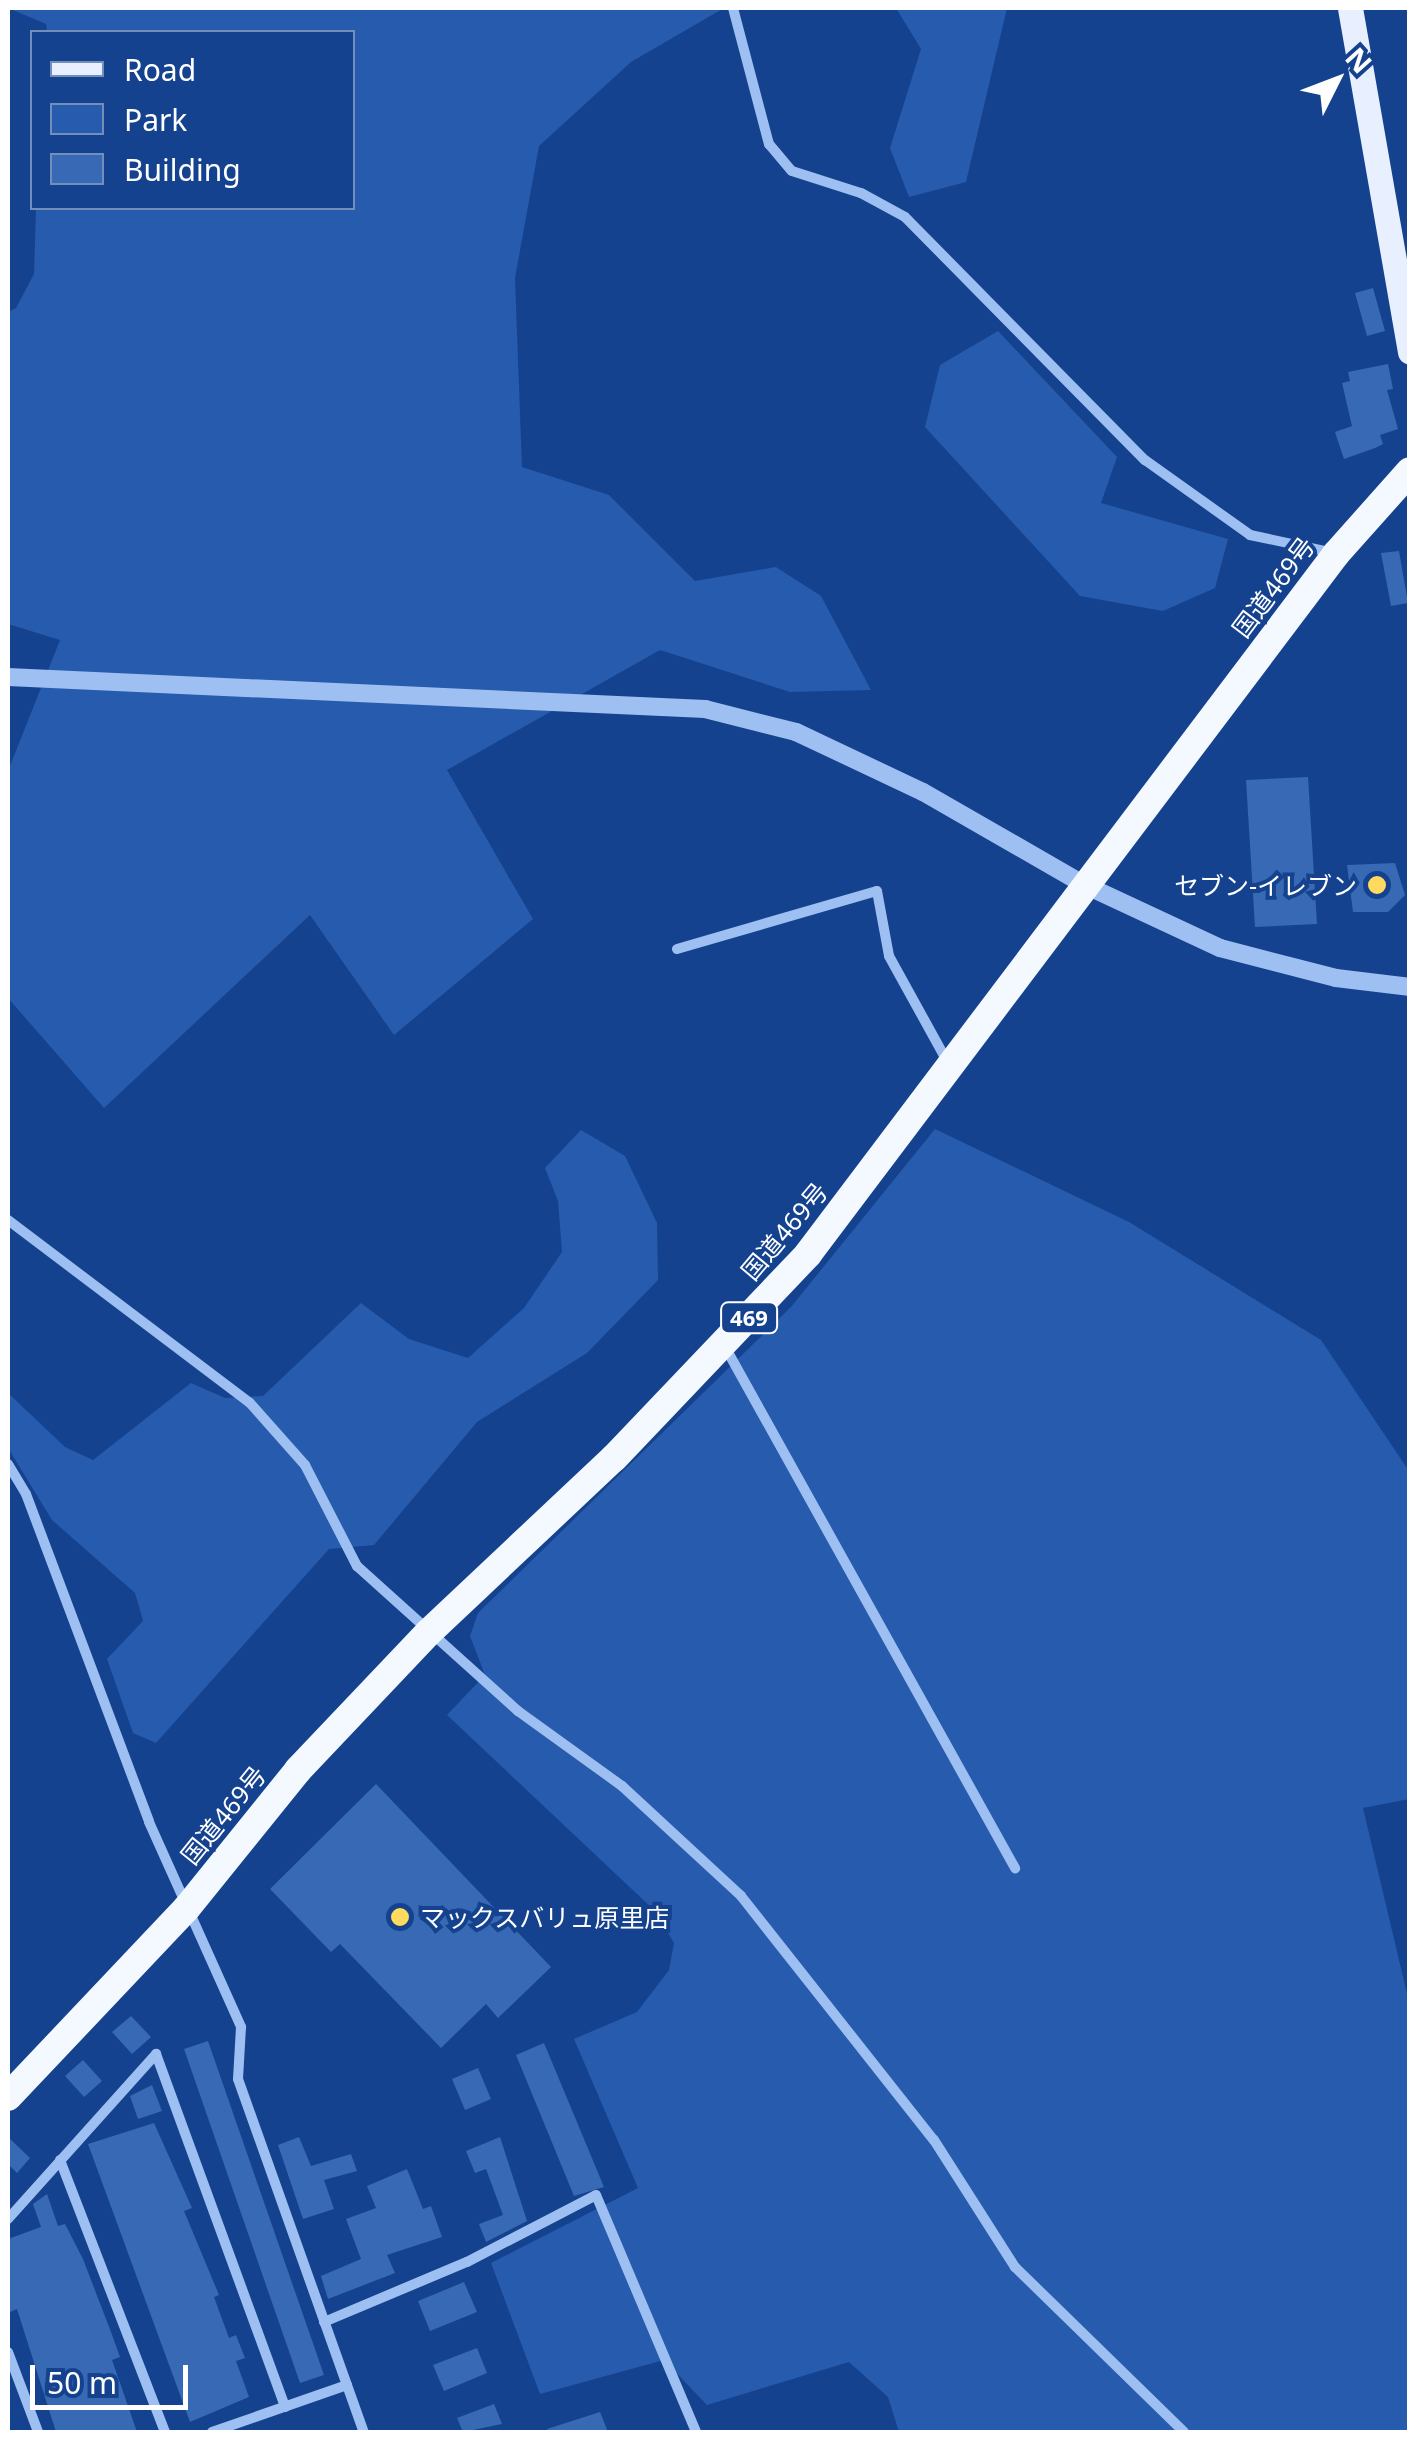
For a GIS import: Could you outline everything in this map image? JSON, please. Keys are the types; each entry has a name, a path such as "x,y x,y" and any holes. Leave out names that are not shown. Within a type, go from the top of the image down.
{"highway":[{"name":"国道469号","path":"8,2097 186,1909 298,1770 428,1633 724,1345 808,1254 1336,554 1410,471"}],"main road":[{"path":"1350,8 1410,352"}],"street":[{"path":"733,8 770,144 792,171 861,193 905,217 1145,460 1208,505 1250,534 1336,554"},
{"path":"8,677 705,709 796,732 923,792 1085,885 1220,948 1336,978 1410,988"},
{"path":"677,949 877,891 890,956 951,1068"},
{"path":"8,1220 250,1403 306,1465 356,1566 518,1711 622,1786 740,1896 934,2140 1015,2267 1184,2432"},
{"path":"724,1345 1015,1868"},
{"path":"8,1464 26,1494 111,1730 186,1909 242,2027 238,2080 364,2432"},
{"path":"8,2219 156,2054 284,2407"},
{"path":"60,2160 165,2432"},
{"path":"324,2322 467,2262 596,2195 696,2432"},
{"path":"8,2352 38,2432"},
{"path":"8,2388 17,2378"},
{"path":"212,2432 347,2386"}],"green space":[{"path":"8,8 724,8 631,62 539,146 515,278 522,467 609,495 695,581 776,567 821,596 871,690 790,692 660,650 447,770 533,919 394,1035 310,915 104,1108 8,998 8,771 60,640 8,624 8,312 16,308 34,274 36,210 355,210 355,30 47,30 46,24"},
{"path":"896,8 1007,8 966,182 909,197 890,148 921,49"},
{"path":"998,331 1117,457 1101,503 1228,539 1215,588 1163,611 1080,596 925,427 940,365"},
{"path":"935,1129 1129,1222 1321,1340 1409,1471 1409,1799 1363,1808 1409,2002 1409,2432 899,2432 888,2397 849,2362 707,2405 664,2360 540,2394 491,2263 638,2188 574,2039 637,2012 669,1970 674,1943 654,1910 447,1715 485,1675 470,1636 478,1613 791,1307"},
{"path":"581,1130 625,1156 657,1223 658,1280 587,1353 477,1422 374,1545 329,1549 156,1743 133,1733 107,1659 143,1621 135,1593 52,1520 8,1448 8,1393 65,1447 93,1460 191,1383 225,1398 263,1396 361,1303 409,1339 468,1358 524,1308 562,1252 558,1201 545,1168"}],"building":[{"path":"1373,288 1385,331 1367,336 1355,293"},
{"path":"1388,364 1393,389 1387,390 1398,429 1380,435 1383,444 1344,459 1335,432 1352,426 1342,383 1350,381 1348,372"},
{"path":"1399,551 1408,603 1391,606 1381,553"},
{"path":"1308,777 1317,924 1255,927 1246,780"},
{"path":"1395,863 1405,895 1388,912 1353,912 1347,865"},
{"name":"マックスバリュ原里店","path":"376,1784 551,1967 498,2018 486,2004 441,2048 340,1944 331,1952 270,1889"},
{"path":"131,2016 151,2037 132,2054 112,2032"},
{"path":"208,2041 324,2375 300,2383 184,2049"},
{"path":"544,2043 604,2187 574,2196 516,2055"},
{"path":"83,2060 102,2081 84,2097 65,2076"},
{"path":"478,2068 491,2099 465,2110 452,2079"},
{"path":"152,2085 162,2111 138,2119 130,2096"},
{"path":"154,2123 192,2208 184,2211 219,2295 214,2297 229,2338 236,2335 245,2358 236,2361 249,2397 190,2422 88,2144"},
{"path":"8,2137 30,2158 17,2173 8,2164"},
{"path":"299,2137 311,2166 351,2154 357,2171 324,2180 334,2209 303,2219 278,2145"},
{"path":"500,2137 527,2221 486,2242 479,2224 503,2215 486,2169 475,2173 466,2151"},
{"path":"407,2169 423,2209 431,2206 442,2237 387,2255 395,2273 328,2299 321,2276 361,2259 346,2219 376,2208 367,2186"},
{"path":"47,2194 58,2226 65,2224 83,2259 111,2332 120,2357 112,2360 137,2432 56,2432 17,2309 8,2313 8,2239 41,2227 33,2204"},
{"path":"464,2282 477,2312 430,2331 418,2301"},
{"path":"477,2348 487,2373 444,2391 433,2365"},
{"path":"494,2404 502,2424 463,2432 457,2418"},
{"path":"600,2412 608,2432 548,2432 547,2429"}],"place":[{"name":"セブン-イレブン","path":"1377,885"},
{"name":"マックスバリュ原里店","path":"400,1917"}]}
